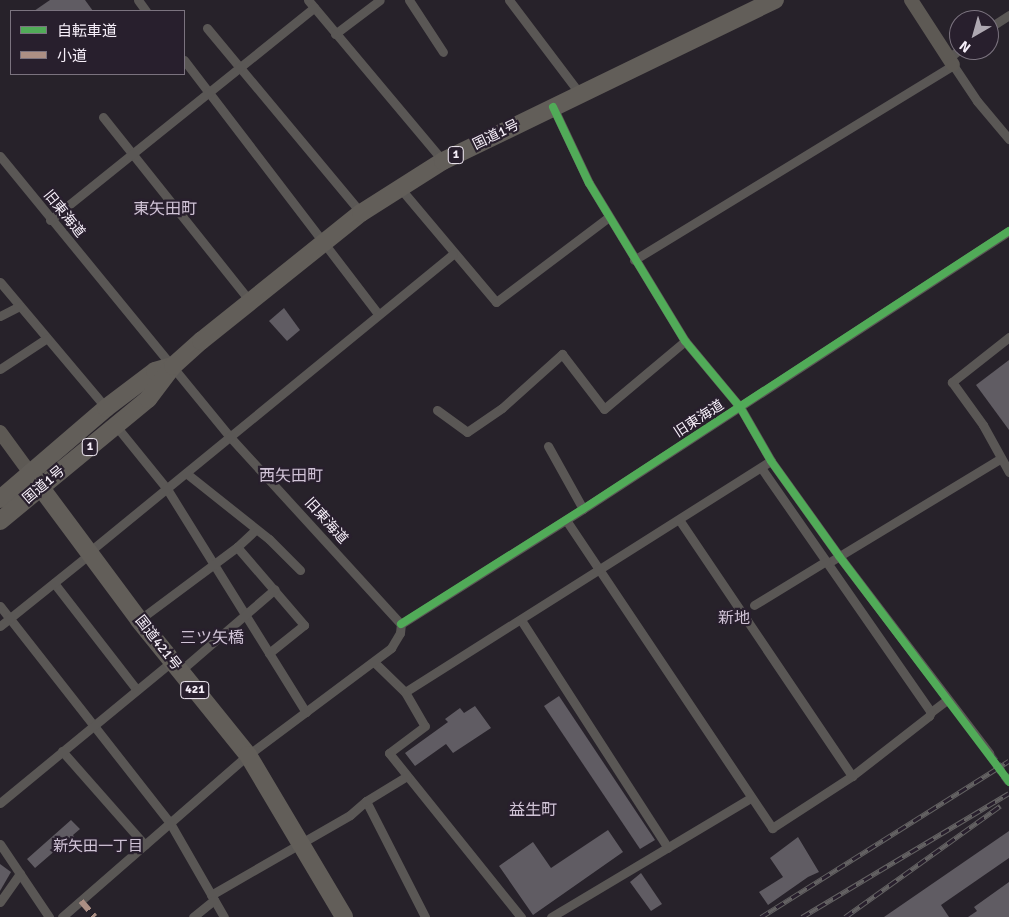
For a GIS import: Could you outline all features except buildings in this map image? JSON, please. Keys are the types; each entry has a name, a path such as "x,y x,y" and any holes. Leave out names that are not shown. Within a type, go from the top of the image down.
{"highway":[{"name":"国道1号","path":"0,521 148,399 172,366 324,241 361,213 443,161 775,0"},
{"name":"国道1号","path":"0,499 106,408 155,371 172,366"},
{"name":"国道421号","path":"30,473 140,620 248,755 344,917"}],"street":[{"path":"308,0 443,161"},
{"path":"335,34 380,0"},
{"path":"409,0 443,52"},
{"path":"510,0 580,94"},
{"path":"911,0 949,51"},
{"path":"50,220 314,8"},
{"path":"208,28 361,213"},
{"path":"634,260 951,60"},
{"path":"955,60 976,100 1009,139"},
{"path":"185,61 378,314"},
{"path":"553,107 609,217 685,341 740,408 771,461 839,556 989,753"},
{"path":"102,117 250,302"},
{"name":"旧東海道","path":"1,160 230,437 401,624 583,510 1009,231"},
{"path":"400,188 453,254 496,302 609,217"},
{"path":"0,626 453,254"},
{"path":"0,282 106,408"},
{"path":"0,316 20,306"},
{"path":"1009,337 952,379 983,425 1000,459 1009,472"},
{"path":"0,369 47,338"},
{"path":"437,410 467,432 502,408 562,354 604,409 685,341"},
{"path":"116,426 167,489 306,712"},
{"path":"0,432 30,473"},
{"path":"548,446 583,510"},
{"path":"754,605 1000,459"},
{"path":"405,692 601,571 762,469 771,461"},
{"path":"762,469 931,712"},
{"path":"186,473 256,529 300,570"},
{"path":"566,520 772,828 852,776 930,716 931,712 947,700"},
{"path":"680,521 852,776"},
{"path":"140,620 214,566 256,529"},
{"path":"237,547 304,625 269,653"},
{"path":"54,583 137,690"},
{"path":"0,803 137,690 176,666 245,615 275,589"},
{"path":"0,606 170,824 224,917"},
{"path":"521,620 668,848"},
{"path":"62,917 248,755 391,648 400,633 401,624"},
{"path":"374,662 405,692 425,726 389,753 521,917"},
{"path":"62,751 145,845"},
{"path":"193,917 213,897 300,842 350,815 366,801 407,776"},
{"path":"551,917 752,798"},
{"path":"366,801 425,917"},
{"path":"0,844 49,917"},
{"path":"0,902 20,873"}],"tunnel":[{"path":"989,753 1009,782"}],"railway":[{"path":"761,917 1009,761"},
{"path":"802,917 1009,793"},
{"path":"845,917 1000,806"}],"marked path":[{"path":"81,901 95,917"}],"cycle path":[{"path":"553,107 589,183 685,341 740,407 771,461 839,556 1009,782"},
{"path":"401,624 583,509 1009,231"}],"district":[{"name":"東矢田町","path":"165,209"},
{"name":"西矢田町","path":"291,476"},
{"name":"新地","path":"734,618"},
{"name":"三ツ矢橋","path":"212,638"},
{"name":"益生町","path":"533,810"},
{"name":"新矢田一丁目","path":"98,847"}]}
